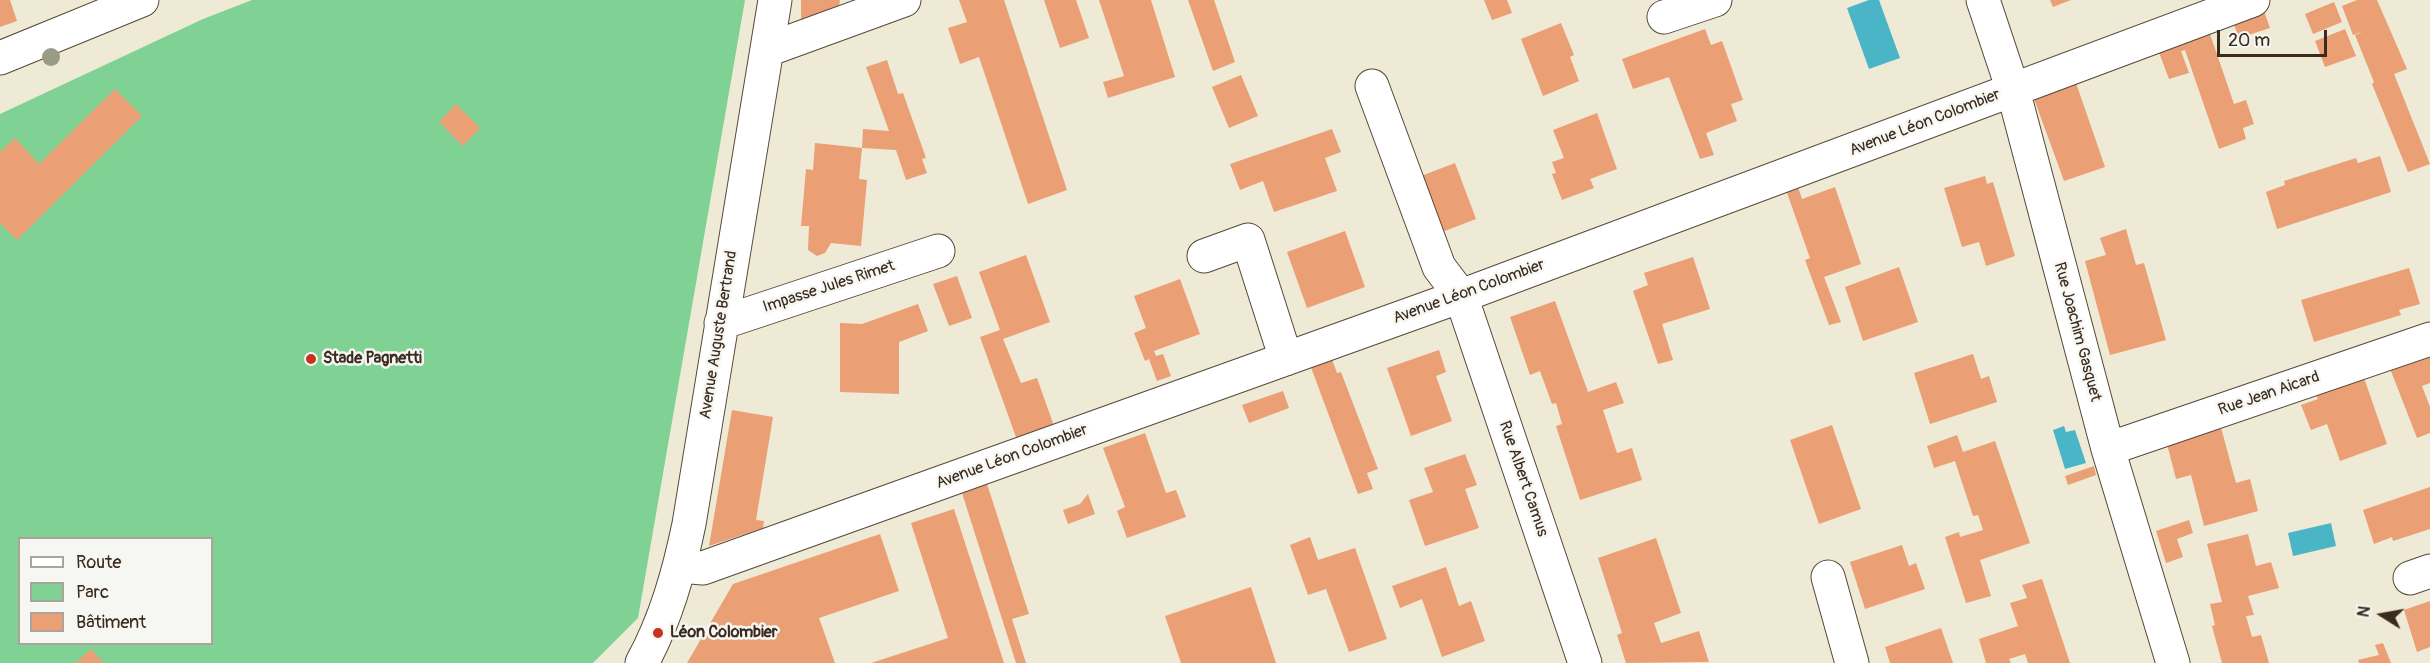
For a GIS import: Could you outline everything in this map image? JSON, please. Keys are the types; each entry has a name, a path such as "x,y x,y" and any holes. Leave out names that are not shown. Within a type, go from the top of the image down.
{"street":[{"path":"0,58 142,0"},
{"name":"Avenue Auguste Bertrand","path":"642,663 658,633 680,566 775,0"},
{"path":"767,50 904,0"},
{"path":"1664,17 1715,0"},
{"name":"Rue Joachim Gasquet","path":"1983,0 2013,90 2108,449 2173,663"},
{"name":"Avenue Léon Colombier","path":"680,566 703,568 1286,359 1461,296 2253,0"},
{"name":"Rue Albert Camus","path":"1372,86 1439,267 1461,296 1585,663"},
{"path":"1204,256 1248,240 1286,359"},
{"name":"Impasse Jules Rimet","path":"721,323 938,251"},
{"name":"Rue Jean Aicard","path":"2108,449 2430,339"},
{"path":"1828,578 1852,663"}],"green space":[{"path":"252,0 745,0 638,618 593,663 0,663 0,114 203,19"}],"water":[{"path":"1869,0 1879,0 1900,58 1869,69 1847,8"},
{"path":"2064,426 2066,432 2075,430 2086,463 2065,469 2053,430"},
{"path":"2331,523 2336,546 2293,556 2288,533"}],"building":[{"path":"0,0 10,0 17,21 0,27"},
{"path":"801,0 840,0 838,12 801,24"},
{"path":"959,0 1004,0 1067,190 1028,204 979,57 960,64 948,28 967,22"},
{"path":"1044,0 1076,0 1089,38 1060,48"},
{"path":"1099,0 1151,0 1175,77 1108,98 1103,82 1124,76"},
{"path":"1188,0 1214,0 1235,62 1213,71"},
{"path":"1484,0 1507,0 1512,13 1492,20"},
{"path":"2050,0 2071,0 2053,7"},
{"path":"2357,0 2377,0 2407,69 2394,74 2430,164 2408,172 2372,84 2374,82 2355,35 2364,31 2353,35 2342,6"},
{"path":"2334,2 2342,22 2313,34 2305,14"},
{"path":"2264,11 2270,28 2239,38 2233,22"},
{"path":"1561,23 1574,55 1570,57 1579,81 1543,96 1521,39"},
{"path":"1705,29 1711,45 1722,41 1743,100 1731,104 1737,121 1706,133 1714,155 1700,159 1669,77 1633,89 1622,59"},
{"path":"2345,29 2356,56 2325,67 2315,41"},
{"path":"2209,31 2234,104 2246,100 2254,124 2243,128 2246,139 2219,149 2185,50 2181,51 2189,73 2169,79 2158,50"},
{"path":"887,60 898,94 903,93 926,158 922,159 927,173 906,180 896,150 862,148 863,129 889,131 866,67"},
{"path":"1241,75 1258,116 1229,128 1212,87"},
{"path":"2075,80 2105,167 2064,181 2033,96"},
{"path":"115,89 142,116 17,240 0,223 0,152 15,138 39,164"},
{"path":"456,104 480,128 463,146 439,122"},
{"path":"1597,113 1617,169 1590,179 1594,188 1562,200 1552,174 1556,173 1552,162 1564,158 1553,130"},
{"path":"1332,129 1341,152 1325,158 1337,191 1274,212 1263,181 1240,190 1230,164"},
{"path":"815,143 862,148 859,179 867,180 861,246 831,243 825,253 817,256 808,250 809,226 801,226 806,169 813,170"},
{"path":"2380,156 2391,192 2277,229 2266,192 2285,185 2284,181 2356,158 2358,163"},
{"path":"1455,163 1476,219 1437,234 1416,178"},
{"path":"1985,176 1987,184 1993,182 2015,256 1986,266 1979,242 1962,247 1944,188"},
{"path":"1798,187 1802,199 1835,187 1861,264 1824,277 1841,322 1829,325 1805,260 1810,258 1786,190"},
{"path":"2126,229 2136,265 2144,263 2166,340 2110,355 2085,261 2106,255 2100,238"},
{"path":"1345,231 1365,287 1307,308 1287,252"},
{"path":"1026,255 1050,322 1003,339 1021,383 1037,378 1054,426 1017,440 980,337 1000,330 979,272"},
{"path":"1693,257 1710,309 1662,324 1673,360 1658,364 1633,291 1648,285 1644,273"},
{"path":"1899,267 1918,322 1863,341 1845,287"},
{"path":"2409,268 2420,304 2399,310 2401,315 2314,342 2301,300"},
{"path":"957,276 972,318 949,326 933,284"},
{"path":"1180,279 1200,334 1154,351 1156,356 1163,354 1171,376 1157,381 1149,359 1145,361 1134,333 1146,328 1134,296"},
{"path":"1555,301 1588,392 1616,382 1624,403 1603,410 1617,453 1632,448 1642,480 1580,500 1556,426 1562,424 1556,403 1552,404 1540,371 1530,375 1510,317"},
{"path":"918,304 928,331 899,342 899,394 840,392 840,323 862,324"},
{"path":"1439,350 1446,372 1436,376 1452,421 1411,436 1387,368"},
{"path":"2430,353 2430,383 2422,386 2430,407 2430,433 2417,438 2389,366"},
{"path":"1330,354 1337,373 1341,372 1378,469 1367,473 1373,489 1358,494 1309,362"},
{"path":"1973,354 1981,379 1989,376 1997,402 1930,424 1914,373"},
{"path":"2364,378 2387,444 2340,461 2327,424 2311,430 2301,405 2318,399 2316,395"},
{"path":"1283,391 1289,408 1249,423 1242,405"},
{"path":"732,410 773,417 756,520 764,521 763,528 709,546"},
{"path":"2220,424 2236,483 2250,479 2258,511 2204,526 2191,475 2176,479 2167,444"},
{"path":"1832,425 1861,509 1819,524 1790,440"},
{"path":"1145,433 1166,493 1176,490 1186,517 1127,538 1117,511 1125,507 1103,448"},
{"path":"1957,435 1963,452 1995,441 2030,543 1980,560 1991,596 1966,603 1945,537 1959,532 1960,537 1983,530 1978,515 1973,516 1955,461 1934,468 1927,446"},
{"path":"1465,454 1477,485 1465,489 1479,528 1425,546 1409,500 1433,492 1424,468"},
{"path":"2094,466 2096,475 2068,485 2065,476"},
{"path":"987,484 1029,614 1012,619 1026,663 1016,663 962,493"},
{"path":"2430,487 2430,529 2393,541 2392,537 2374,544 2363,510"},
{"path":"1088,494 1095,514 1068,524 1063,510 1080,504"},
{"path":"954,509 1004,663 871,663 948,638 911,523"},
{"path":"2189,520 2193,533 2177,539 2183,557 2166,563 2156,531"},
{"path":"880,534 899,591 819,618 835,663 687,663 733,584"},
{"path":"2248,534 2256,566 2271,562 2279,588 2248,596 2254,615 2246,616 2252,637 2261,635 2269,663 2222,663 2212,626 2215,625 2210,604 2222,602 2207,544"},
{"path":"1310,537 1318,560 1355,548 1387,639 1349,652 1326,589 1308,595 1290,545"},
{"path":"1656,538 1681,613 1654,623 1661,643 1699,631 1709,662 1626,663 1617,635 1622,633 1598,558"},
{"path":"1902,545 1909,566 1916,563 1925,589 1865,609 1850,562"},
{"path":"1446,567 1459,606 1471,601 1485,641 1442,657 1422,599 1400,608 1392,586"},
{"path":"2042,579 2070,663 2028,663 2025,654 2009,659 2011,663 1986,663 1979,639 2018,626 2010,603 2027,598 2022,585"},
{"path":"1251,587 1276,663 1181,663 1165,616"},
{"path":"2430,601 2430,647 2417,652 2404,610"},
{"path":"1941,628 1953,663 1890,663 1885,647"},
{"path":"2383,643 2391,663 2359,663 2358,660 2379,655 2375,645"},
{"path":"91,649 104,663 75,663"}],"place":[{"name":"Stade Pagnetti","path":"311,359"},
{"name":"Léon Colombier","path":"658,633"}]}
